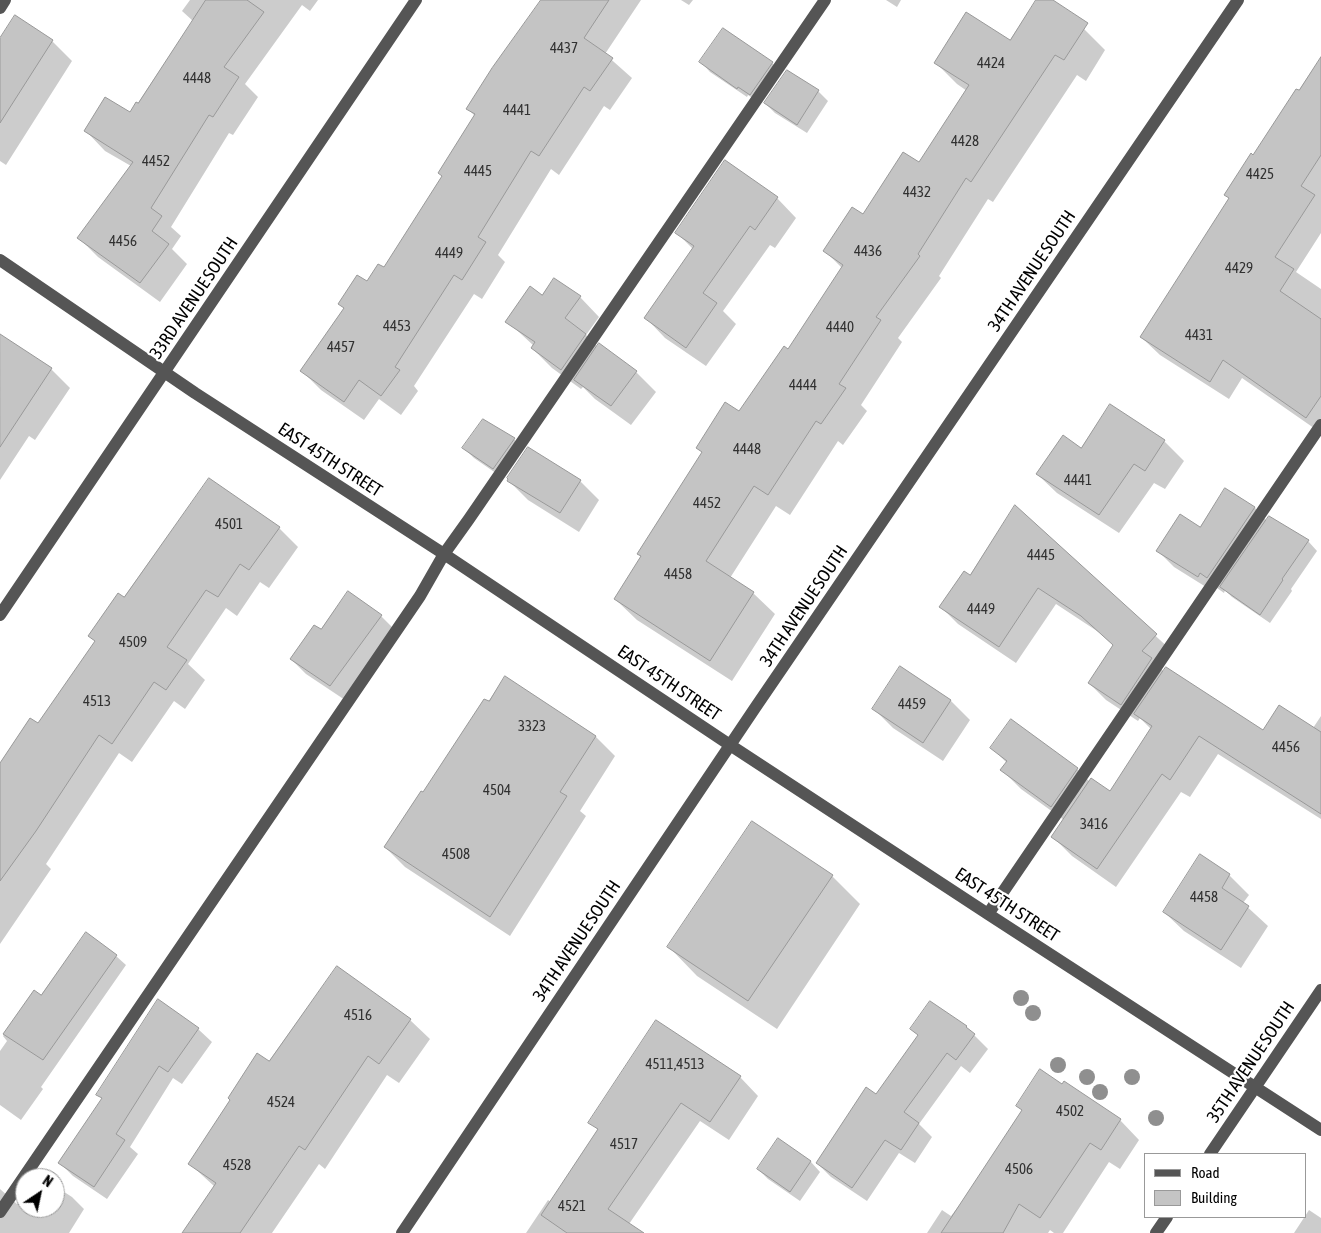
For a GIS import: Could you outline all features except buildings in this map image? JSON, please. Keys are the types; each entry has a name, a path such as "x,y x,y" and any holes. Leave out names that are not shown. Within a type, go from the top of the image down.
{"street":[{"path":"0,8 5,0"},
{"name":"33RD AVENUE SOUTH","path":"0,615 416,0"},
{"path":"0,1212 415,604 444,554 825,0"},
{"name":"34TH AVENUE SOUTH","path":"402,1233 730,745 1238,0"},
{"name":"EAST 45TH STREET","path":"0,260 165,373 444,554 988,914 1321,1130"},
{"path":"988,914 1321,425"},
{"name":"35TH AVENUE SOUTH","path":"1211,1153 1321,990"},
{"path":"1156,1233 1166,1218"}]}
